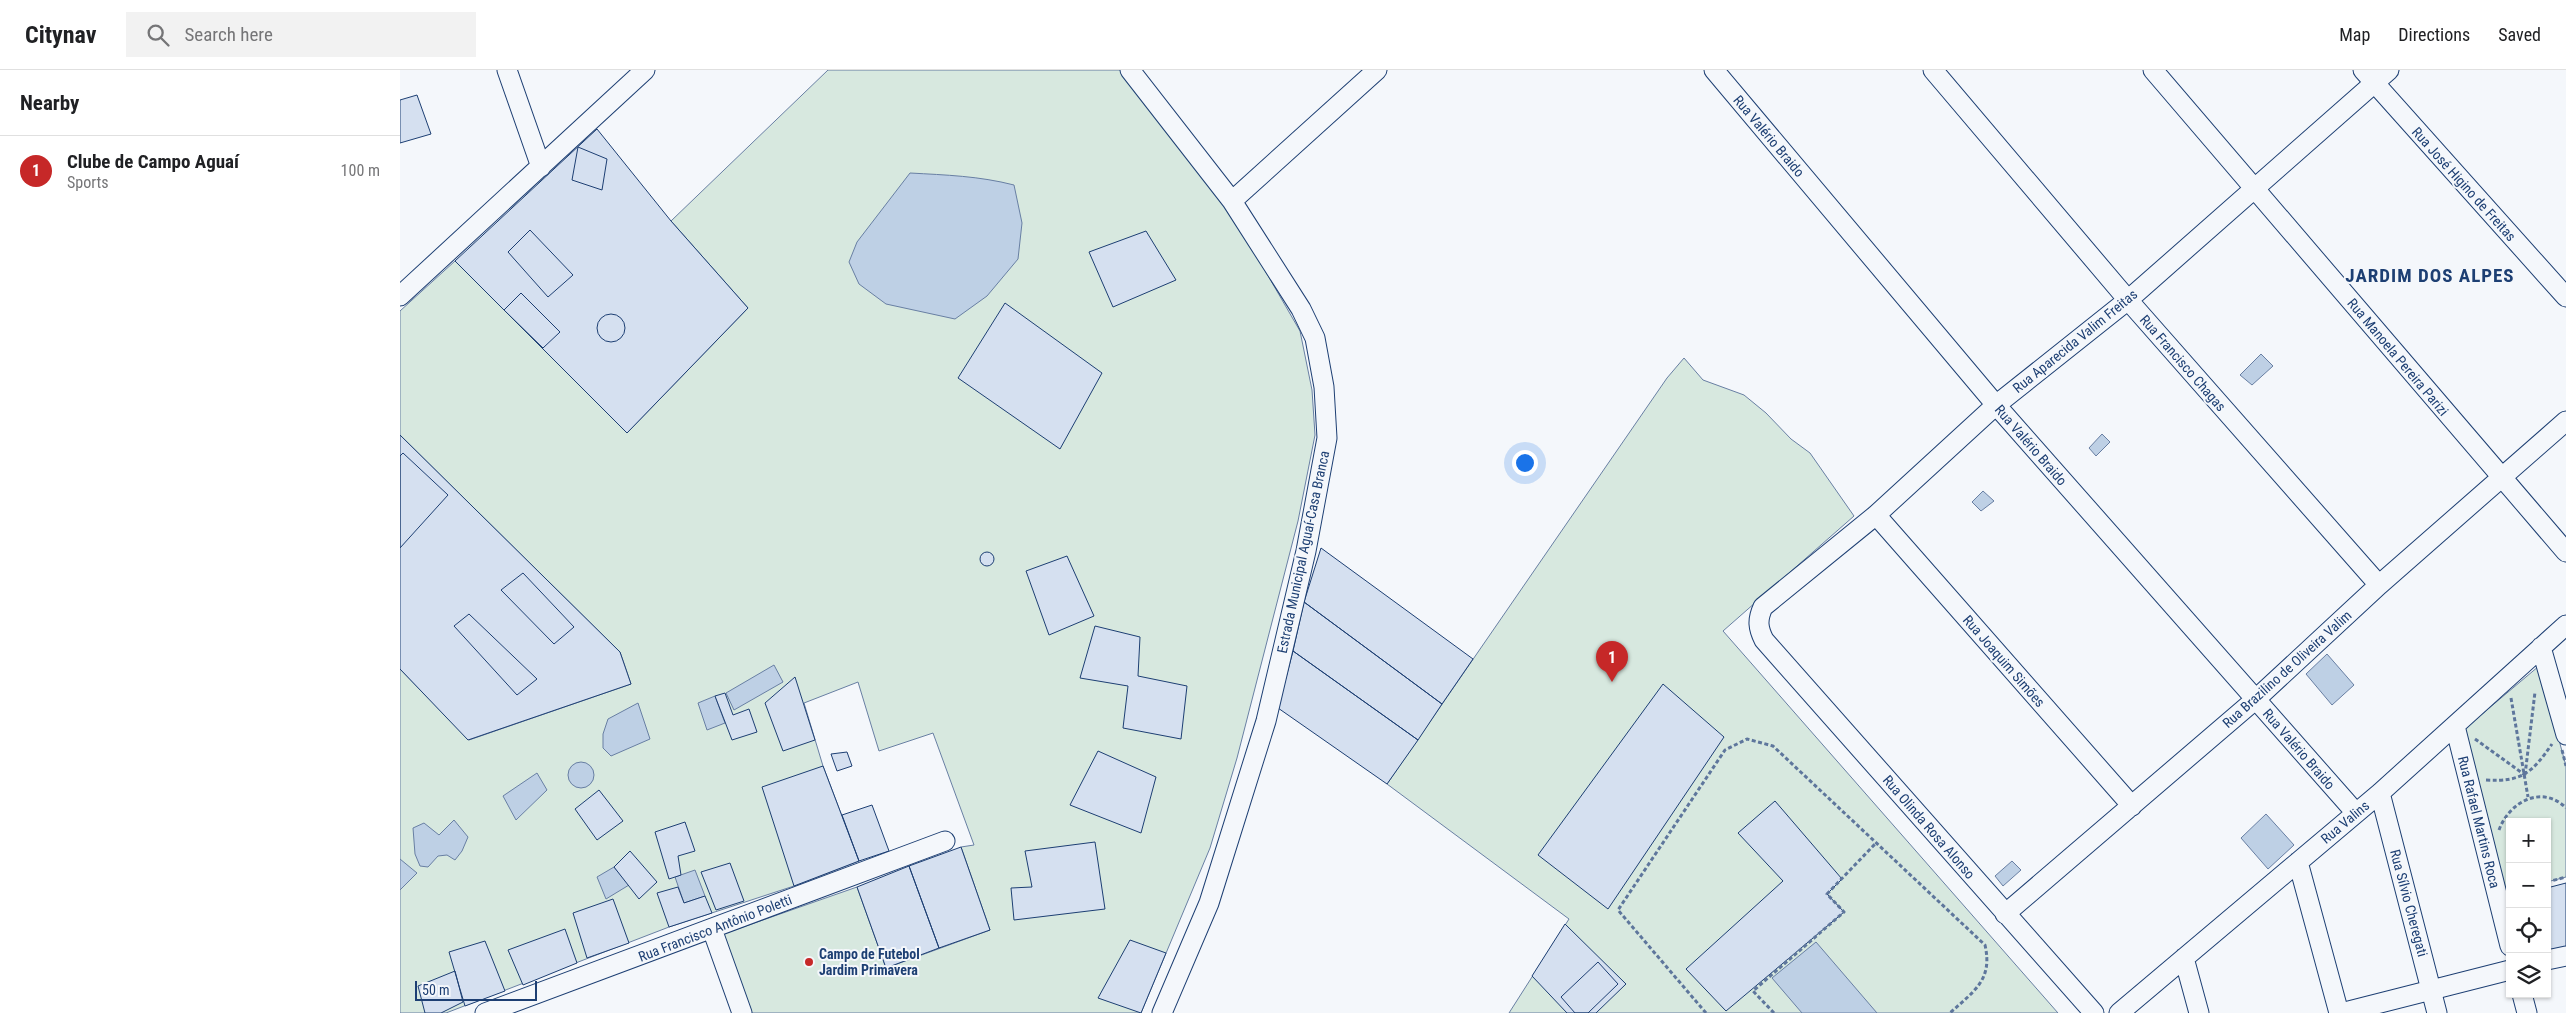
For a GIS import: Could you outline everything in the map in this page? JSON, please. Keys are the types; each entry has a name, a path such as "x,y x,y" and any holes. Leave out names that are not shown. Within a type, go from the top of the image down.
{"street":[{"path":"507,70 541,167"},
{"path":"400,294 645,70"},
{"name":"Estrada Municipal Aguaí-Casa Branca","path":"1130,70 1232,201 1301,309 1315,338 1324,387 1327,438 1306,551 1266,721 1209,903 1162,1013"},
{"path":"1232,201 1377,70"},
{"name":"Rua Valério Braido","path":"1714,70 1996,405 2356,813"},
{"name":"Rua Francisco Chagas","path":"1933,70 2128,300 2379,584"},
{"name":"Rua Manoela Pereira Parizi","path":"2153,70 2566,552"},
{"name":"Rua Aparecida Valim Freitas","path":"1764,640 1758,625 1763,607 1876,515 1996,405 2128,300 2255,188 2369,77 2389,70"},
{"name":"Rua José Higino de Freitas","path":"2369,77 2566,297"},
{"name":"Rua Brazilino de Oliveira Valim","path":"2005,914 2256,699 2379,584 2500,476 2566,421"},
{"name":"Rua Joaquim Simões","path":"1876,515 2132,806"},
{"name":"Rua Valins","path":"2119,1013 2380,793 2463,731 2541,647 2566,625"},
{"name":"Rua Olinda Rosa Alonso","path":"1764,640 2094,1013"},
{"path":"2541,647 2563,739"},
{"name":"Rua Rafael Martins Roca","path":"2463,731 2506,928"},
{"name":"Rua Sílvio Cheregati","path":"2380,793 2437,1013"},
{"name":"Rua Francisco Antônio Poletti","path":"485,1013 512,1008 712,929 945,841"},
{"path":"2298,862 2340,1013 2506,971"},
{"path":"712,929 742,1013"},
{"path":"2551,959 2566,956"},
{"path":"2184,958 2199,1013"},
{"path":"2523,998 2527,1013"}],"path":[{"path":"2525,776 2536,684"},
{"path":"2509,690 2528,797"},
{"path":"2463,731 2525,776"},
{"path":"1706,1013 1618,910 1726,750 1747,738 1773,746 1985,945 1989,962 1980,985 1950,1013"},
{"path":"2563,739 2566,766"},
{"path":"2500,781 2525,776 2542,758"},
{"path":"2498,836 2499,828 2516,804 2528,797 2549,798 2566,808"},
{"path":"1774,1013 1753,991 1844,912 1827,894 1876,843"},
{"path":"2551,881 2566,877"}],"shaded area":[{"path":"828,70 1121,70 1230,210 1300,331 1312,390 1315,435 1298,521 1237,758 1210,848 1141,1013 751,1013 723,934 857,887 886,968 990,930 961,847 974,845 933,733 879,751 858,682 804,703 823,766 859,861 794,886 669,927 446,1013 400,1013 400,669 469,740 631,684 620,652 400,435 400,311 455,261 627,433 748,308 671,221"},
{"path":"1684,358 1703,380 1744,395 1766,413 1791,439 1810,453 1854,516 1723,631 2058,1013 1509,1013 1569,919 1387,784 1667,378"},
{"path":"2539,666 2566,766 2566,877 2551,881 2551,818 2506,818 2505,893 2463,730"}],"water":[{"path":"910,173 975,178 1014,185 1022,223 1018,259 987,296 955,319 886,304 859,284 849,262 857,242"},
{"path":"2261,354 2273,366 2252,385 2240,375"},
{"path":"2102,434 2110,442 2096,456 2089,448"},
{"path":"1983,491 1994,501 1981,511 1972,502"},
{"path":"2327,654 2354,685 2332,705 2306,674"},
{"path":"774,665 783,682 734,710 726,693"},
{"path":"715,696 725,723 707,730 698,703"},
{"path":"638,703 650,739 611,756 603,748 603,734 608,719"},
{"path":"581,762 591,765 594,775 591,785 581,788 571,785 568,775 571,765"},
{"path":"537,773 547,790 516,820 503,796"},
{"path":"2266,814 2294,845 2268,869 2241,838"},
{"path":"454,820 468,837 462,851 455,860 447,855 438,856 428,867 420,866 415,854 413,828 424,823 439,835"},
{"path":"400,859 417,873 400,890"},
{"path":"2012,861 2021,870 2003,886 1995,876"},
{"path":"614,867 629,885 606,899 597,877"},
{"path":"695,870 705,896 684,903 675,877"},
{"path":"1816,942 1877,1013 1802,1013 1772,978"}],"building":[{"path":"417,95 431,134 400,143 400,100"},
{"path":"597,129 671,221 748,308 627,433 455,261"},
{"path":"578,147 607,159 602,190 572,180"},
{"path":"530,230 573,275 548,297 508,252"},
{"path":"1146,231 1176,280 1113,307 1089,252"},
{"path":"521,293 560,332 543,348 504,310"},
{"path":"1005,303 1102,373 1060,449 958,378"},
{"path":"611,314 621,318 625,328 621,338 611,342 601,338 597,328 601,318"},
{"path":"400,435 620,652 631,684 468,740 400,669"},
{"path":"403,453 448,495 400,548 400,456"},
{"path":"1321,548 1473,659 1442,704 1304,602"},
{"path":"984,552 990,552 994,559 990,566 984,566 980,562 980,556"},
{"path":"1067,556 1094,616 1049,635 1026,571"},
{"path":"523,573 574,627 554,644 501,590"},
{"path":"1304,602 1442,704 1418,740 1293,651"},
{"path":"469,614 537,679 517,695 454,626"},
{"path":"1095,626 1140,637 1138,676 1187,686 1181,739 1123,728 1128,686 1080,678"},
{"path":"1293,651 1418,740 1387,784 1278,708"},
{"path":"795,677 815,740 783,751 765,703"},
{"path":"1663,684 1724,737 1608,909 1538,855"},
{"path":"725,693 733,715 749,709 757,732 732,740 715,696"},
{"path":"1098,751 1156,777 1141,833 1070,805"},
{"path":"847,752 852,766 837,771 831,754"},
{"path":"823,766 859,861 794,886 762,787"},
{"path":"599,790 623,821 597,840 575,809"},
{"path":"1775,801 1842,879 1827,894 1844,912 1726,1011 1686,969 1783,881 1738,833"},
{"path":"872,805 889,851 859,861 842,815"},
{"path":"685,822 695,851 678,856 681,875 669,879 655,832"},
{"path":"1095,842 1105,909 1014,920 1011,888 1032,887 1025,851"},
{"path":"961,847 990,930 939,948 909,866"},
{"path":"630,851 657,882 639,899 614,867"},
{"path":"730,863 744,901 716,910 701,872"},
{"path":"909,866 939,948 886,968 857,887"},
{"path":"2566,883 2566,948 2551,952 2551,908 2551,887"},
{"path":"678,887 684,903 705,896 712,913 669,927 657,893"},
{"path":"613,899 629,943 587,958 573,913"},
{"path":"1565,924 1626,984 1596,1013 1567,1013 1532,976"},
{"path":"565,929 577,963 523,985 508,950"},
{"path":"1130,940 1166,953 1141,1013 1098,998"},
{"path":"485,941 505,991 465,1006 449,952"},
{"path":"1598,962 1618,984 1588,1013 1575,1013 1561,997"},
{"path":"455,971 463,1002 441,1013 425,1013 418,986"}],"place":[{"name":"Clube de Campo Aguaí","path":"1612,682"},
{"name":"Campo de Futebol Jardim Primavera","path":"809,962"}],"district":[{"name":"JARDIM DOS ALPES","path":"2430,275"}]}
